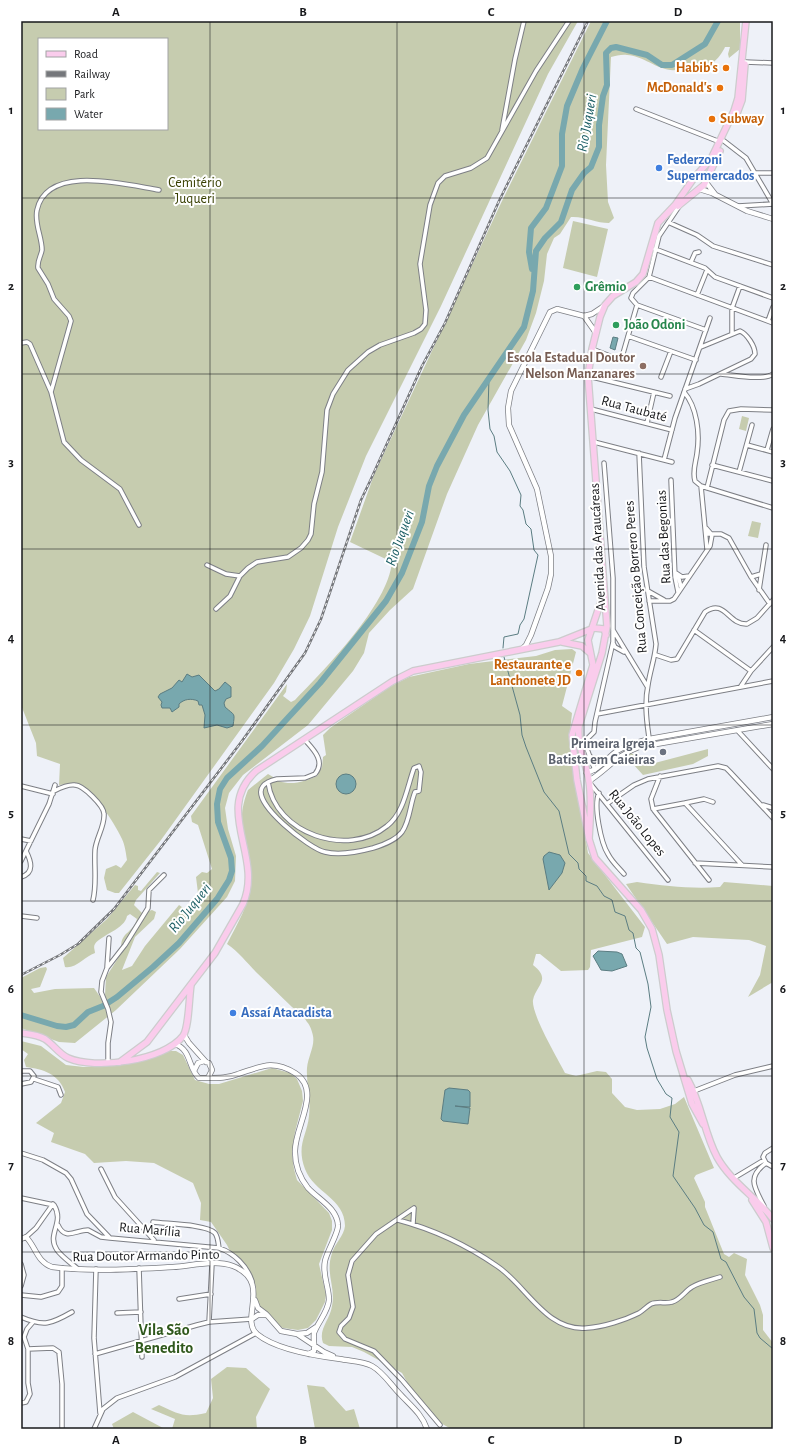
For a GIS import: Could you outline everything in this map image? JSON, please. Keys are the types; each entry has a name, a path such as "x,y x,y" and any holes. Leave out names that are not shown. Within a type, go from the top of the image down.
{"main road":[{"path":"655,232 681,204 699,189 705,181 722,142 736,105 746,21"},
{"path":"521,650 526,645 531,635 548,588 551,574 551,556 537,489 509,425 508,408 511,391 550,312 557,309 584,316 599,310 613,296 636,282 643,274 658,223 682,196 696,176 712,159 741,105 745,62 744,35"},
{"path":"696,176 701,176 717,195"},
{"path":"691,182 694,187 717,195 738,207 773,219"},
{"path":"589,839 589,781 579,745 579,726 602,653 606,635 594,442 588,376 592,349 605,305"},
{"path":"584,316 596,333"},
{"path":"604,591 588,645 593,665 572,735 577,780 589,839 595,858 641,910 652,929 662,969 670,1024 676,1051 684,1073 692,1104 703,1124 718,1158 749,1195 773,1215"},
{"path":"576,636 587,628 598,613"},
{"path":"120,1062 143,1046 191,985 224,938 247,896 249,880 248,868 237,810 241,788 256,771 404,675 429,666 559,642 592,628 602,628 606,635"},
{"path":"559,642 582,646 591,654"},
{"path":"586,772 595,769 623,747 773,717"},
{"path":"577,780 582,785 586,784 625,753 650,742 773,724"},
{"path":"589,757 600,760 606,759"},
{"path":"21,1033 44,1038 67,1058 81,1062 120,1062 151,1055 175,1044 184,1035 191,985"},
{"path":"176,1004 184,1006 188,1010"},
{"path":"184,1035 206,1062 211,1065 212,1070 208,1078"},
{"path":"175,1044 186,1052 194,1071 199,1078 223,1078 267,1064 284,1067 297,1074 303,1081 308,1096 297,1134 295,1152 297,1169 308,1188 329,1207 338,1225 338,1231 327,1252 324,1262 323,1273 329,1301 315,1332 314,1351 307,1354"},
{"path":"143,1046 151,1055"},
{"path":"194,1071 198,1063 206,1062"},
{"path":"684,1073 694,1091 703,1124"},
{"path":"749,1195 766,1222 772,1235 773,1248"},
{"path":"766,1210 773,1219"},
{"name":"Rua Doutor Armando Pinto","path":"24,1238 43,1263 52,1267 96,1269 212,1264 233,1266 245,1274 252,1282"},
{"path":"252,1282 254,1298 252,1320 256,1333 270,1341 307,1354 348,1360"},
{"path":"254,1298 258,1308 267,1315 281,1331 296,1334 314,1344 329,1355 371,1366 378,1371 416,1410 427,1429"},
{"path":"252,1320 258,1315 267,1315"},
{"path":"296,1334 311,1332 319,1325"}],"street":[{"path":"501,135 524,21"},
{"path":"216,609 230,596 240,576 248,568 257,562 288,558 308,540 311,534 314,504 322,472 327,410 333,394 348,370 368,352 380,345 414,333 421,329 425,324 426,310 420,264 430,205 438,182 445,176 471,168 487,158 547,53 569,21"},
{"path":"745,62 773,64"},
{"path":"636,109 722,142 746,158 773,204 738,207"},
{"path":"505,110 510,112 514,111"},
{"path":"504,118 509,120"},
{"path":"754,173 773,173"},
{"path":"51,392 71,321 69,316 54,299 48,284 38,268 42,250 37,214 42,200 54,188 84,179 159,190"},
{"path":"681,204 670,223 659,236 649,277 633,293 632,298 637,305 706,330"},
{"path":"747,211 754,205"},
{"path":"670,223 697,235 713,246 773,265"},
{"path":"655,249 691,262 707,270 715,277 773,298"},
{"path":"691,262 695,253 699,252"},
{"path":"697,295 707,270"},
{"path":"649,277 771,322 773,307"},
{"path":"732,333 732,308 740,286"},
{"path":"592,349 615,358 620,358 623,356 637,305"},
{"path":"664,460 672,430 710,318"},
{"path":"685,391 751,358 755,354 752,345 741,331 732,333 700,347"},
{"path":"628,336 696,360"},
{"path":"21,343 27,342 30,344 51,392 64,442 67,447 81,460 120,489 139,525"},
{"path":"661,377 671,351"},
{"path":"732,368 733,375"},
{"path":"720,374 766,377 773,374"},
{"path":"588,376 670,396"},
{"path":"685,391 694,409 698,438 694,477 695,481 701,486 773,508"},
{"path":"647,423 654,392"},
{"name":"Rua Taubaté","path":"591,409 672,430"},
{"path":"707,488 724,420 729,412 741,409 773,410"},
{"path":"739,472 752,426"},
{"path":"767,450 773,429"},
{"path":"594,442 672,462"},
{"path":"747,445 773,452"},
{"name":"Rua Conceição Borrero Peres","path":"638,454 638,480 649,601 655,632 656,655 647,686 646,704 650,742"},
{"name":"Avenida das Araucáreas","path":"604,463 613,578 613,642"},
{"path":"712,465 773,482"},
{"name":"Rua das Begonias","path":"671,480 678,592"},
{"path":"701,486 707,550"},
{"path":"706,528 712,533"},
{"path":"712,533 712,541"},
{"path":"706,534 725,534 729,538 759,590 770,604"},
{"path":"649,601 674,599 718,534"},
{"path":"707,540 712,541"},
{"path":"759,590 766,546"},
{"path":"206,565 226,574 240,576"},
{"path":"677,574 684,577 690,576"},
{"name":"Rua das Begonias","path":"677,574 681,587"},
{"path":"751,577 761,574"},
{"path":"648,591 664,601"},
{"path":"656,655 671,660 677,658 704,612 714,607 721,609 739,623 747,624 757,618 773,600"},
{"path":"613,629 625,652 647,686"},
{"path":"694,630 751,671"},
{"path":"597,775 585,744 586,740 594,732 609,652 613,642 619,640"},
{"path":"613,642 616,648 625,652"},
{"path":"609,652 622,644"},
{"path":"741,686 751,671 773,647"},
{"path":"597,714 773,681"},
{"path":"737,730 773,769"},
{"path":"268,782 272,800 278,809 292,822 309,832 330,840 351,840 375,833 393,820 402,805 414,768 418,766 422,770 418,791 415,792 405,826 401,833 394,839 378,847 350,853 325,853 304,842 264,803 261,790 262,786 268,782 277,779 308,777 317,772 320,766 319,759 304,739"},
{"path":"608,803 641,781 704,767 722,766 730,772 773,818"},
{"path":"660,776 651,799 653,809 709,880"},
{"name":"Rua João Lopes","path":"589,781 668,880"},
{"path":"21,861 55,785"},
{"path":"21,786 53,792 66,786 78,785 94,798 104,810 104,818 95,848 95,888 93,900"},
{"path":"599,793 596,805 603,843 608,854 624,874"},
{"path":"653,809 701,800 713,802"},
{"path":"685,803 742,865"},
{"path":"763,806 773,808"},
{"path":"21,839 31,841"},
{"path":"21,877 27,875 30,870 30,862 26,851"},
{"path":"695,862 773,867"},
{"path":"106,968 125,945 148,908 149,890 164,875"},
{"path":"21,916 37,918"},
{"path":"108,1062 108,1043 111,1022 101,989 106,968 109,938"},
{"path":"694,1091 735,1075 773,1066"},
{"path":"21,1071 33,1072 34,1079"},
{"path":"21,1084 30,1083 34,1079"},
{"path":"34,1079 58,1087 61,1095"},
{"path":"766,1210 753,1186 753,1181 759,1168 765,1161 765,1153 773,1148"},
{"name":"Rua Marília","path":"21,1153 48,1162 66,1172 71,1179 87,1214 110,1238 120,1240 154,1240 219,1248 225,1250 244,1266 252,1282"},
{"path":"734,1178 765,1161"},
{"path":"765,1161 773,1167"},
{"path":"101,1169 115,1197 154,1240"},
{"path":"21,1198 53,1204 56,1209 58,1225 63,1233 68,1234 88,1230 102,1237 110,1238"},
{"path":"24,1238 36,1228 53,1204"},
{"path":"413,1224 414,1208 376,1234 352,1261 348,1275 353,1307 349,1318 339,1332 345,1339 374,1351 402,1380 440,1425"},
{"path":"398,1220 413,1224 481,1255 499,1267 558,1322 577,1328 597,1326 626,1318 639,1313 655,1303 671,1302 691,1287 720,1277"},
{"path":"153,1222 192,1226 210,1230 216,1235 219,1248"},
{"path":"58,1225 53,1234 56,1248 78,1269"},
{"path":"21,1264 24,1275 21,1286"},
{"path":"209,1322 212,1264"},
{"path":"21,1294 41,1297 58,1292 62,1286 62,1268"},
{"path":"139,1268 143,1340 142,1357"},
{"path":"96,1269 95,1354 100,1413"},
{"path":"179,1299 211,1294"},
{"path":"21,1317 32,1322 44,1324 52,1323 72,1312"},
{"path":"117,1314 141,1312"},
{"path":"95,1354 209,1322 252,1320"},
{"path":"21,1403 26,1402 30,1398 28,1349 24,1337 32,1322"},
{"path":"94,1429 100,1413 108,1404 117,1398 175,1377 256,1333"},
{"path":"28,1349 53,1348 59,1352 62,1384 62,1429"}],"green space":[{"name":"Cemitério Juqueri","path":"21,21 578,21 548,74 441,306 366,456 338,527 310,616 294,649 274,683 161,840 119,893 107,890 104,878 106,869 116,865 121,868 127,860 122,839 109,816 91,794 84,788 78,783 59,785 60,764 37,756 36,743 21,705"},
{"path":"591,21 740,21 740,49 729,58 728,54 730,47 725,47 718,58 708,66 700,67 687,65 680,69 672,70 665,69 634,56 623,55 611,57 606,165 608,202 614,218 609,223 571,217 560,234 554,238 547,254 544,281 536,313 526,340 478,425 447,494 413,589 390,610 369,633 364,653 353,671 308,725 243,775 229,793 225,808 228,829 236,856 235,881 227,897 180,949 116,1010 75,1043 59,1042 21,1028 21,978 40,968 46,967 47,969 40,987 31,989 34,993 55,989 94,988 101,998 105,995 106,977 122,952 121,945 124,937 135,924 137,919 130,914 127,916 122,925 95,944 95,953 77,964 65,967 63,958 107,919 135,885 138,886 138,890 141,891 157,872 160,873 136,900 134,905 142,913 152,910 156,912 154,919 135,937 122,970 132,966 145,946 179,905 192,914 198,893 196,877 202,872 207,873 212,869 198,825 192,822 191,816 287,684 286,692 283,696 291,702 295,700 338,654 353,636 379,597 388,579 392,562 350,542 374,475 501,203"},
{"path":"573,221 608,229 597,277 563,268"},
{"path":"742,416 749,418 746,431 739,429"},
{"path":"752,521 761,523 758,538 748,536"},
{"path":"572,649 576,652 562,706 572,713 569,742 588,853 645,927 642,937 591,950 590,967 588,970 561,971 540,954 536,954 533,965 539,970 542,979 533,1000 536,1015 540,1026 565,1073 576,1076 597,1071 606,1072 612,1079 612,1093 625,1107 637,1110 660,1109 675,1104 684,1097 714,1168 696,1175 694,1178 705,1202 705,1207 724,1254 729,1257 734,1253 747,1259 745,1275 760,1305 763,1315 763,1330 773,1343 773,1429 451,1429 439,1422 412,1391 402,1373 352,1347 329,1346 323,1343 322,1333 331,1311 333,1299 330,1261 333,1249 343,1233 345,1226 344,1216 340,1209 335,1202 309,1177 303,1161 302,1147 309,1116 307,1068 313,1044 313,1034 311,1028 302,1016 227,944 246,906 250,889 251,866 242,823 243,806 248,790 268,774 279,781 289,783 304,781 317,776 322,767 323,757 326,755 323,735 330,728 391,686 409,677 469,664 536,656 555,650"},
{"path":"708,749 708,756 693,764 643,775 633,764 628,764 623,761 631,753 651,764"},
{"path":"637,882 668,886 709,888 720,887 724,882 773,886 773,982 748,997 760,975 766,946 749,940 693,937 667,944 626,884"},
{"path":"21,1041 41,1046 66,1065 84,1067 108,1066 136,1062 166,1051 176,1051 183,1055 195,1080 209,1084 219,1084 272,1068 290,1073 297,1079 302,1091 303,1101 295,1132 292,1154 294,1169 297,1180 329,1213 332,1221 332,1230 319,1264 326,1295 325,1302 316,1320 308,1328 298,1330 283,1328 257,1305 255,1284 251,1273 230,1251 211,1222 200,1220 201,1203 193,1183 154,1163 126,1161 94,1163 85,1154 51,1142 54,1133 36,1123 61,1103 65,1092 55,1077 44,1071 26,1067 24,1060 28,1054 21,1049"},
{"path":"227,1367 246,1368 270,1389 256,1417 257,1429 172,1429 175,1419 151,1409 159,1405 186,1415 206,1413 213,1398 211,1379"},
{"path":"307,1385 324,1387 346,1411 354,1409 360,1429 315,1429"},
{"path":"133,1412 166,1429 114,1429 112,1424"}],"water":[{"path":"613,337 618,338 615,350 610,348"},
{"path":"187,674 192,677 199,675 215,691 225,682 231,687 231,697 226,699 224,703 225,707 234,715 233,726 227,728 217,725 204,728 205,715 202,705 199,705 198,701 195,700 183,701 179,704 179,707 172,712 170,708 162,708 162,702 158,697 160,694 172,688 179,680 182,682"},
{"path":"346,774 353,777 356,784 353,791 346,794 339,791 336,784 339,777"},
{"path":"549,852 560,855 565,863 562,873 549,890 543,859"},
{"path":"598,951 617,952 622,954 627,966 612,971 601,970 593,956"},
{"path":"449,1088 468,1090 470,1092 470,1107 455,1106 470,1108 468,1124 443,1121 441,1119 445,1090"}],"waterway":[{"path":"532,269 529,252 531,228 546,208 562,166 562,134 567,106 583,68 607,21"},
{"name":"Rio Juqueri","path":"21,1015 57,1026 66,1027 74,1025 88,1012 103,1006 117,997 153,967 179,943 217,899 229,880 232,871 231,858 218,822 217,804 220,789 227,778 262,746 320,683 386,601 402,573 422,522 429,486 437,466 464,415 524,327 533,291 536,251 545,238 561,222 572,190 584,173 591,167 599,147 599,125 603,96 607,85 606,53 611,48 616,47 647,55 662,65 672,65 705,44 718,21"},
{"path":"489,379 488,410 490,429 494,436 497,452 510,471 521,495 520,506 523,510 526,524 531,529 534,550 538,555 524,619 520,625 518,634 504,637 503,648"},
{"path":"504,657 520,715 522,735 544,792 559,811 569,854 578,863 579,869 586,876 586,881 597,886 604,896 612,900 615,912 625,916 629,930 633,933 636,948 640,952 648,984 651,1007 645,1037 647,1048 657,1079 666,1094 672,1098 670,1117 679,1132 673,1176 695,1208 704,1225 713,1232 721,1259 726,1262 744,1297 754,1309 757,1333 760,1338 773,1349"}],"railway":[{"path":"21,975 78,944 114,909 242,741 305,653 321,619 361,500 422,366 445,323 499,201 588,21"}],"place":[{"name":"Habib's","path":"726,68"},
{"name":"McDonald's","path":"720,88"},
{"name":"Subway","path":"712,119"},
{"name":"Federzoni Supermercados","path":"659,168"},
{"name":"Grêmio","path":"577,287"},
{"name":"João Odoni","path":"616,325"},
{"name":"Escola Estadual Doutor Nelson Manzanares","path":"643,366"},
{"name":"Restaurante e Lanchonete JD","path":"579,673"},
{"name":"Primeira Igreja Batista em Caieiras","path":"663,752"},
{"name":"Assaí Atacadista","path":"233,1013"}],"district":[{"name":"Vila São Benedito","path":"164,1339"}]}
